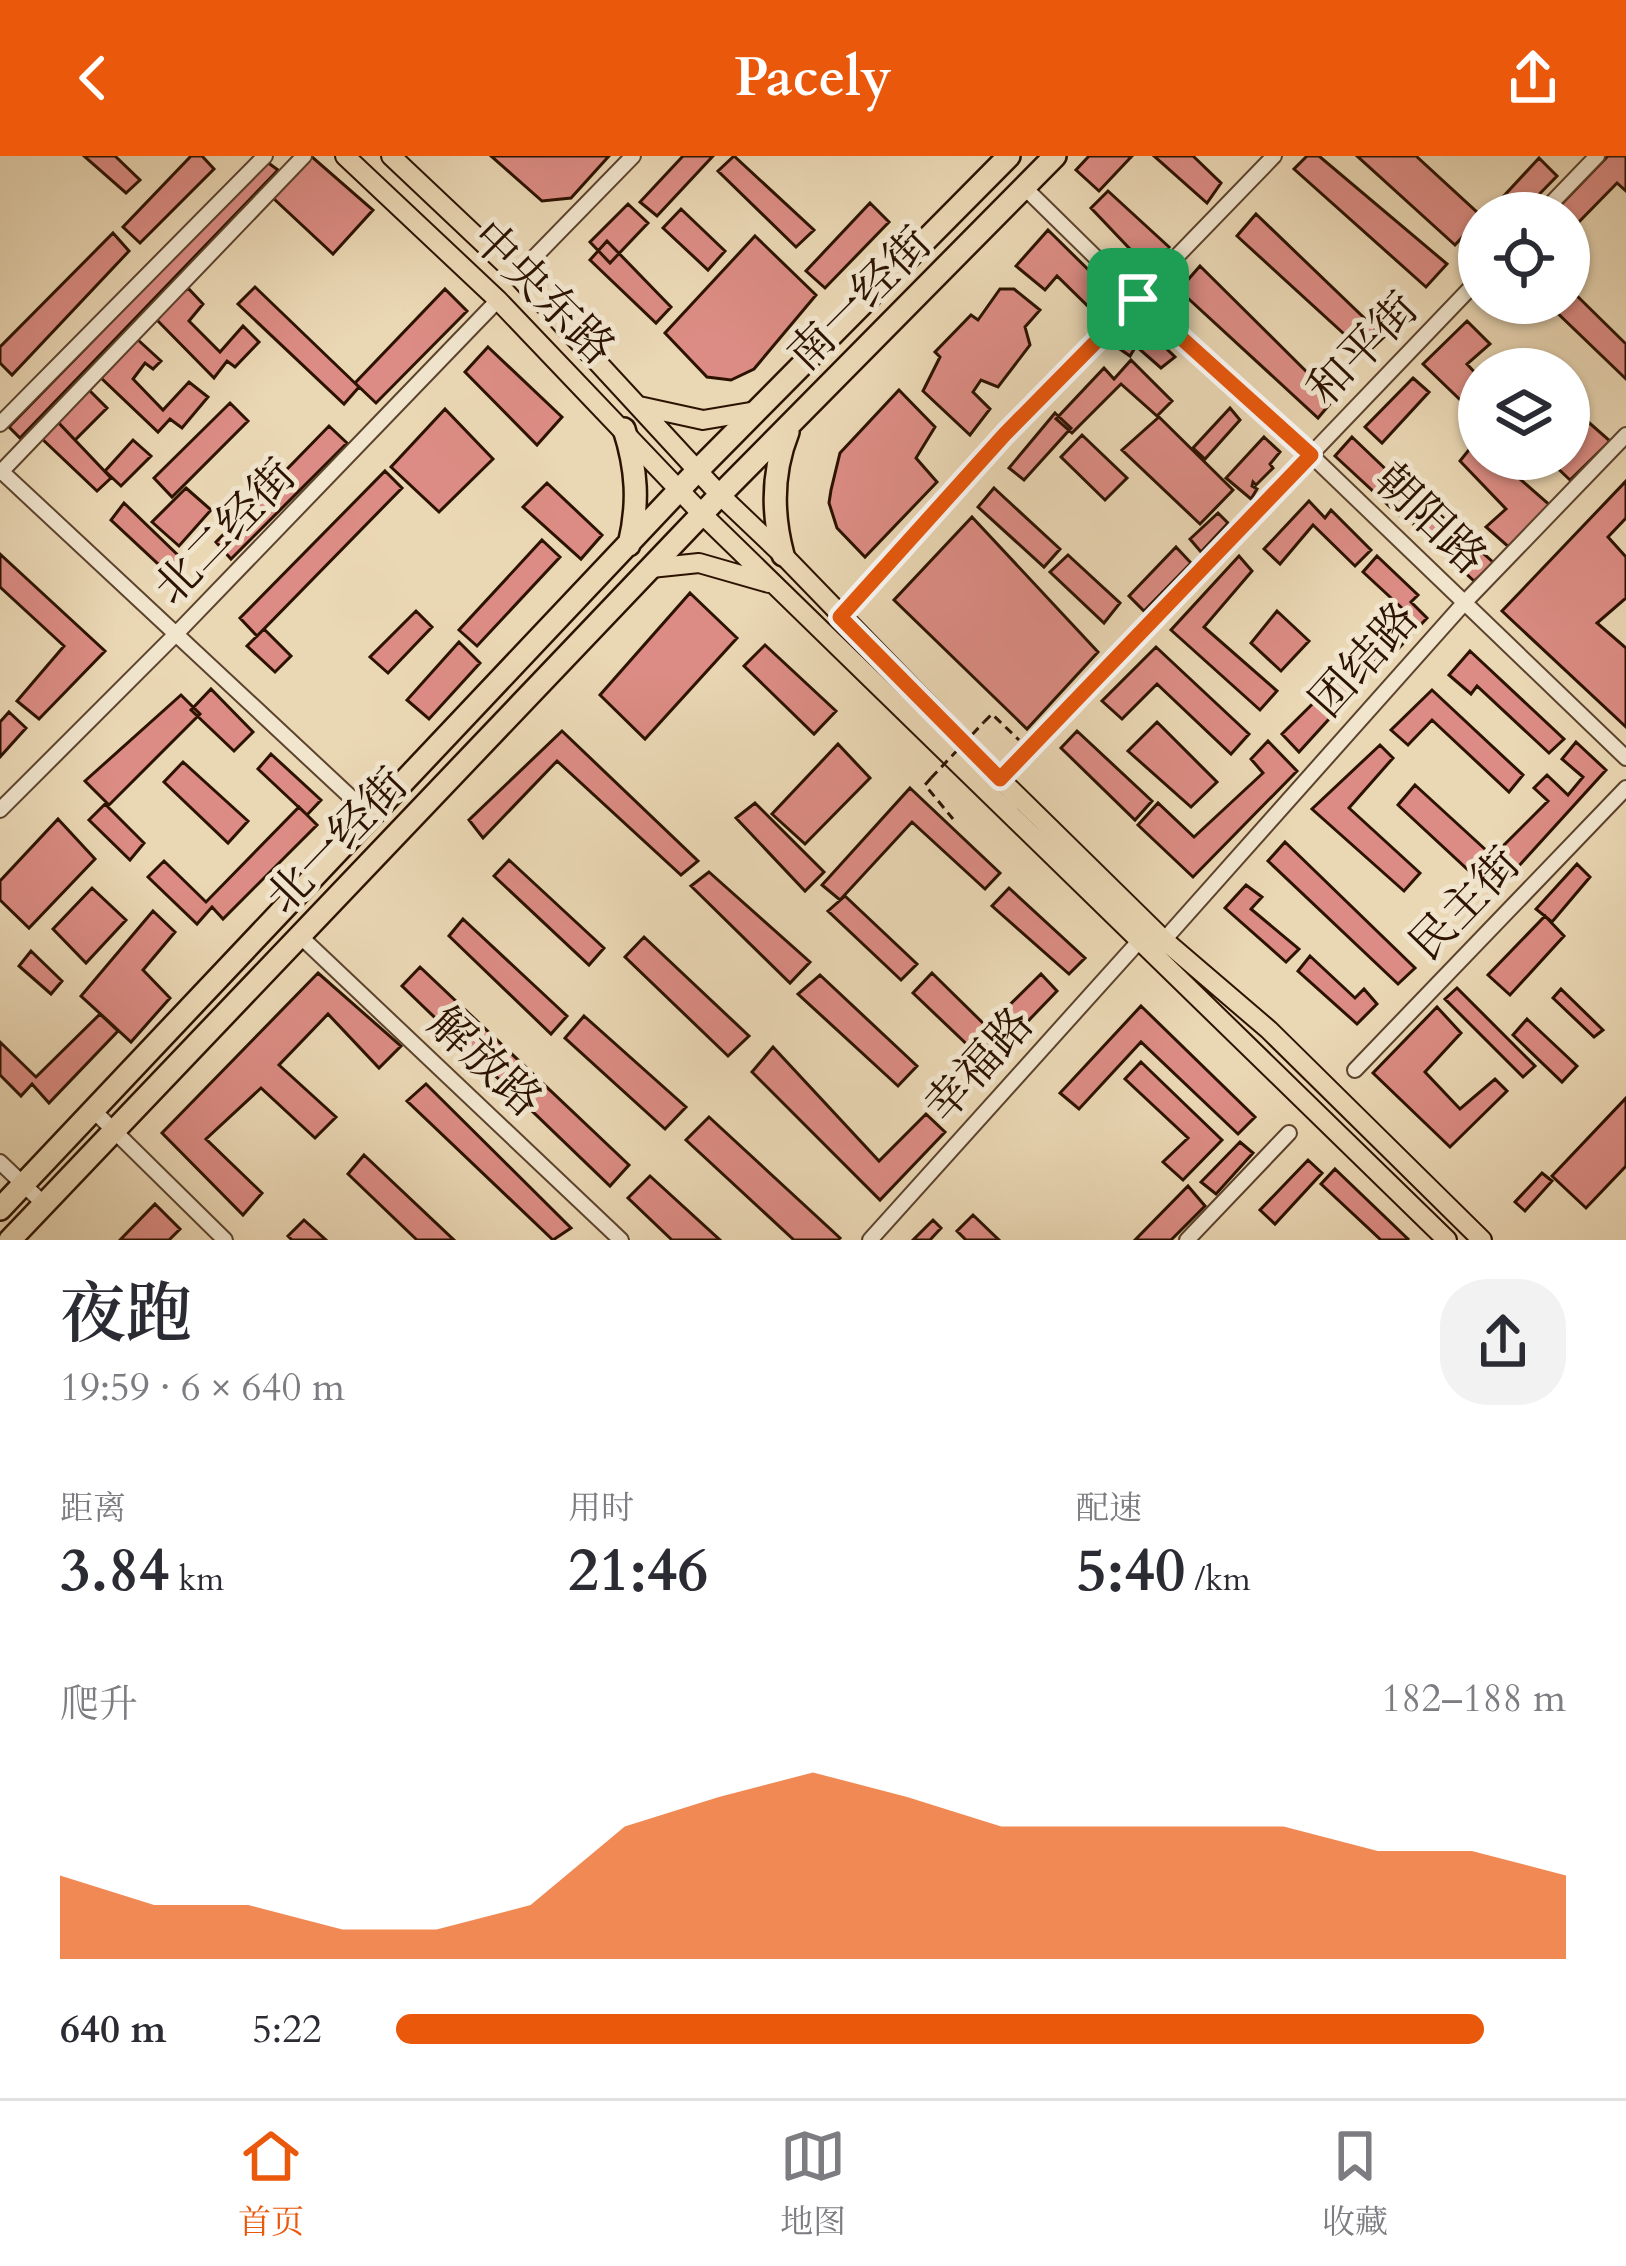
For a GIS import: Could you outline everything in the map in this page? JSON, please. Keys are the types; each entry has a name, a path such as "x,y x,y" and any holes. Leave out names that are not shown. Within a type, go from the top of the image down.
{"highway":[{"name":"南一经街","path":"698,470 1009,156"},
{"name":"南一经街","path":"720,495 1055,156"},
{"path":"783,555 776,482 792,422"},
{"path":"624,429 634,458 638,494 629,545"},
{"name":"北一经街","path":"0,1210 698,470"},
{"name":"北一经街","path":"10,1240 720,495"}],"main road":[{"name":"中央东路","path":"345,156 498,300 702,514 1447,1240"},
{"name":"中央东路","path":"391,156 518,275 720,495 1000,779 1164,940 1269,1030 1483,1240"},
{"path":"639,406 703,419 756,411"},
{"path":"651,568 699,563 776,585"}],"street":[{"path":"0,424 265,156"},
{"path":"304,156 1,472 372,817"},
{"path":"518,275 633,156"},
{"path":"840,617 1005,434 1274,156"},
{"path":"1562,192 1597,156"},
{"name":"朝阳路","path":"1024,188 1626,758"},
{"name":"北二经街","path":"0,810 498,300"},
{"name":"和平街","path":"1000,779 1458,301"},
{"name":"团结路","path":"1164,940 1465,602 1626,435"},
{"name":"民主街","path":"1355,1070 1626,788"},
{"name":"解放路","path":"300,936 621,1240"},
{"name":"幸福路","path":"870,1240 1141,939"},
{"path":"93,1110 225,1240"},
{"path":"1187,1240 1289,1132"},
{"path":"0,1162 44,1204"}],"path":[{"path":"953,819 925,785 992,714 1029,750"}],"building":[{"path":"84,156 115,156 140,180 126,193"},
{"path":"191,156 202,156 214,169 140,243 123,227"},
{"path":"311,156 373,210 333,254 273,198"},
{"path":"491,156 609,156 571,198 542,201"},
{"path":"683,156 713,156 657,216 640,202"},
{"path":"734,156 814,230 796,247 718,171"},
{"path":"1089,156 1132,156 1099,191 1076,170"},
{"path":"1154,156 1193,156 1221,183 1207,203"},
{"path":"1307,156 1319,156 1447,264 1426,287 1294,169"},
{"path":"1357,156 1416,156 1458,195 1455,245"},
{"path":"1608,156 1626,156 1626,191 1617,183 1590,211 1590,192 1573,192"},
{"path":"1539,158 1557,176 1541,192 1507,192"},
{"path":"267,162 278,170 20,438 9,427"},
{"path":"1108,191 1169,247 1148,268 1091,208"},
{"path":"870,203 889,222 825,288 806,271"},
{"path":"628,204 648,223 610,263 590,242"},
{"path":"681,209 725,251 708,270 663,228"},
{"path":"1256,214 1384,337 1366,354 1237,236"},
{"path":"1048,230 1115,296 1097,315 1057,276 1045,290 1016,266"},
{"path":"113,233 129,251 12,375 0,363 0,347"},
{"path":"755,236 816,295 754,369 731,380 707,377 665,333"},
{"path":"607,241 671,307 656,323 590,260"},
{"path":"1200,266 1334,399 1318,418 1179,290"},
{"path":"255,287 359,387 344,404 238,304"},
{"path":"188,288 203,304 189,321 220,352 243,326 259,342 235,367 227,361 214,378 153,316"},
{"path":"445,289 467,311 376,403 355,383"},
{"path":"1000,289 1014,289 1040,310 1025,327 1030,345 998,387 981,380 973,392 990,409 970,435 923,391 940,357 935,352 971,315 978,320"},
{"path":"1590,309 1626,344 1626,379 1569,324 1590,324"},
{"path":"1464,324 1470,324 1490,344 1458,348 1458,398 1423,364"},
{"path":"1145,328 1175,357 1161,368 1136,346 1130,356 1117,347 1135,330"},
{"path":"137,339 161,361 153,369 145,363 133,379 163,410 189,382 208,397 182,428 170,419 158,432 99,376"},
{"path":"488,347 562,417 537,445 465,372"},
{"path":"1131,360 1172,401 1157,416 1121,384 1072,433 1056,419 1104,368 1114,379"},
{"path":"1413,378 1429,392 1382,443 1365,427"},
{"path":"88,389 107,408 75,440 56,420"},
{"path":"899,390 935,427 916,458 937,482 865,557 837,528 829,503 831,490 840,453"},
{"path":"230,403 248,421 172,497 154,478"},
{"path":"1230,408 1240,420 1205,459 1193,448"},
{"path":"445,409 493,459 439,512 391,467"},
{"path":"1055,413 1071,428 1024,480 1009,468"},
{"path":"1159,417 1233,490 1200,524 1122,450"},
{"path":"55,419 111,478 97,491 39,436"},
{"path":"1590,423 1610,441 1590,460"},
{"path":"329,426 347,443 231,559 216,542"},
{"path":"1082,435 1127,478 1105,500 1061,457"},
{"path":"1264,437 1280,452 1270,464 1273,468 1256,485 1253,482 1257,489 1251,499 1226,478"},
{"path":"1352,437 1418,500 1401,517 1335,456"},
{"path":"133,440 151,456 121,486 105,471"},
{"path":"385,471 402,488 257,636 240,618"},
{"path":"1478,480 1521,480 1551,506 1511,549 1486,527 1506,509"},
{"path":"1626,481 1626,518 1608,537 1626,557 1626,598 1597,623 1626,648 1626,727 1502,611"},
{"path":"547,483 602,535 581,559 523,507"},
{"path":"186,488 211,510 179,546 152,522"},
{"path":"994,488 1060,549 1044,567 978,507"},
{"path":"1309,501 1325,518 1331,510 1371,550 1355,566 1313,525 1280,564 1264,549"},
{"path":"124,503 183,560 170,575 111,520"},
{"path":"1430,506 1494,563 1474,581 1414,525"},
{"path":"1218,513 1228,523 1201,552 1190,539"},
{"path":"972,517 1098,652 1027,729 894,600"},
{"path":"542,540 560,557 477,646 459,630"},
{"path":"1176,547 1191,563 1144,611 1129,596"},
{"path":"0,554 105,651 39,719 17,701 64,646 0,587"},
{"path":"1068,555 1120,603 1104,623 1050,572"},
{"path":"1239,556 1252,571 1204,627 1277,691 1260,710 1171,630"},
{"path":"1377,556 1418,595 1411,602 1427,618 1381,667 1362,652 1403,609 1363,572"},
{"path":"690,593 737,638 645,739 600,695"},
{"path":"416,611 432,627 388,673 370,657"},
{"path":"1277,611 1309,641 1281,671 1251,643"},
{"path":"264,629 291,656 275,672 247,646"},
{"path":"459,642 480,663 429,719 407,700"},
{"path":"765,645 836,711 814,734 744,666"},
{"path":"1156,647 1249,734 1231,754 1157,684 1122,719 1102,701"},
{"path":"1470,651 1564,739 1549,753 1477,686 1471,694 1449,675"},
{"path":"1357,660 1370,674 1299,752 1282,734"},
{"path":"211,689 253,732 234,751 191,710"},
{"path":"1432,690 1523,775 1509,792 1432,720 1408,745 1391,730"},
{"path":"181,695 200,714 109,805 85,781"},
{"path":"9,712 26,728 0,757 0,722"},
{"path":"1157,722 1217,782 1191,807 1128,751"},
{"path":"562,731 698,861 681,875 557,761 483,838 469,820"},
{"path":"1077,731 1152,801 1135,820 1061,748"},
{"path":"1268,741 1297,771 1193,877 1138,825 1158,803 1194,837 1263,773 1251,759"},
{"path":"1576,742 1606,770 1517,868 1499,850 1548,801 1534,788 1547,775 1568,795 1583,777 1562,759"},
{"path":"838,744 870,778 805,844 772,814"},
{"path":"1380,745 1393,758 1349,808 1420,873 1404,891 1312,809"},
{"path":"271,754 321,800 307,815 258,769"},
{"path":"183,762 248,821 228,843 164,782"},
{"path":"1415,785 1511,873 1493,893 1398,805"},
{"path":"910,788 1000,873 985,889 912,822 840,900 822,885"},
{"path":"755,803 824,872 805,891 736,818"},
{"path":"105,804 144,843 130,860 89,820"},
{"path":"299,807 317,825 223,919 212,907 197,924 148,877 164,861 206,902"},
{"path":"58,819 95,859 29,928 0,900 0,881"},
{"path":"1285,842 1415,968 1398,984 1268,861"},
{"path":"509,860 604,948 589,965 494,876"},
{"path":"1577,864 1590,877 1552,922 1536,909"},
{"path":"709,872 810,962 790,983 691,886"},
{"path":"1246,885 1262,897 1251,909 1299,949 1286,962 1225,908"},
{"path":"92,888 126,920 86,963 53,929"},
{"path":"1009,888 1085,958 1069,974 992,906"},
{"path":"845,896 917,964 901,980 828,911"},
{"path":"153,911 175,932 143,970 170,998 131,1042 81,996"},
{"path":"1545,916 1564,936 1510,995 1488,975"},
{"path":"463,919 567,1016 551,1034 449,936"},
{"path":"644,937 749,1036 728,1056 625,957"},
{"path":"31,951 62,981 51,994 19,966"},
{"path":"1310,956 1355,998 1364,989 1377,1004 1357,1024 1298,971"},
{"path":"420,967 629,1165 610,1186 402,986"},
{"path":"318,973 401,1046 379,1068 328,1014 279,1065 336,1117 315,1138 261,1088 206,1139 262,1193 243,1215 162,1133"},
{"path":"932,973 987,1027 1041,974 1057,991 1005,1045 996,1036 977,1054 913,993"},
{"path":"820,975 917,1066 898,1086 798,994"},
{"path":"1457,988 1535,1066 1523,1077 1445,999"},
{"path":"1561,989 1603,1030 1594,1037 1553,998"},
{"path":"1141,1006 1255,1117 1238,1134 1141,1042 1079,1109 1060,1093"},
{"path":"1437,1007 1461,1033 1425,1072 1460,1109 1495,1079 1507,1091 1450,1147 1373,1073"},
{"path":"100,1014 118,1031 49,1103 32,1084 21,1096 0,1075 0,1042 36,1077"},
{"path":"584,1016 686,1107 665,1129 565,1038"},
{"path":"1527,1019 1577,1066 1562,1082 1513,1035"},
{"path":"773,1047 879,1161 926,1114 945,1132 880,1200 752,1072"},
{"path":"1141,1062 1222,1140 1183,1180 1163,1162 1188,1138 1125,1079"},
{"path":"426,1084 571,1228 553,1240 407,1101"},
{"path":"1626,1098 1626,1166 1586,1208 1552,1176"},
{"path":"709,1117 840,1238 794,1240 686,1140"},
{"path":"1240,1142 1253,1153 1216,1194 1201,1182"},
{"path":"364,1155 454,1240 417,1240 348,1174"},
{"path":"1308,1160 1322,1173 1275,1224 1260,1210"},
{"path":"1335,1169 1408,1239 1381,1240 1321,1184"},
{"path":"1542,1173 1552,1181 1525,1211 1515,1202"},
{"path":"650,1176 720,1240 672,1240 628,1198"},
{"path":"1188,1186 1205,1206 1171,1240 1135,1240"},
{"path":"155,1204 180,1229 169,1240 120,1240"},
{"path":"973,1215 999,1240 966,1240 957,1231"},
{"path":"304,1220 326,1240 292,1240 288,1236"},
{"path":"933,1220 941,1228 930,1240 913,1240"}],"route":[{"path":"1138,299 1311,455 1000,779 840,617 1005,434 1138,299"}]}
